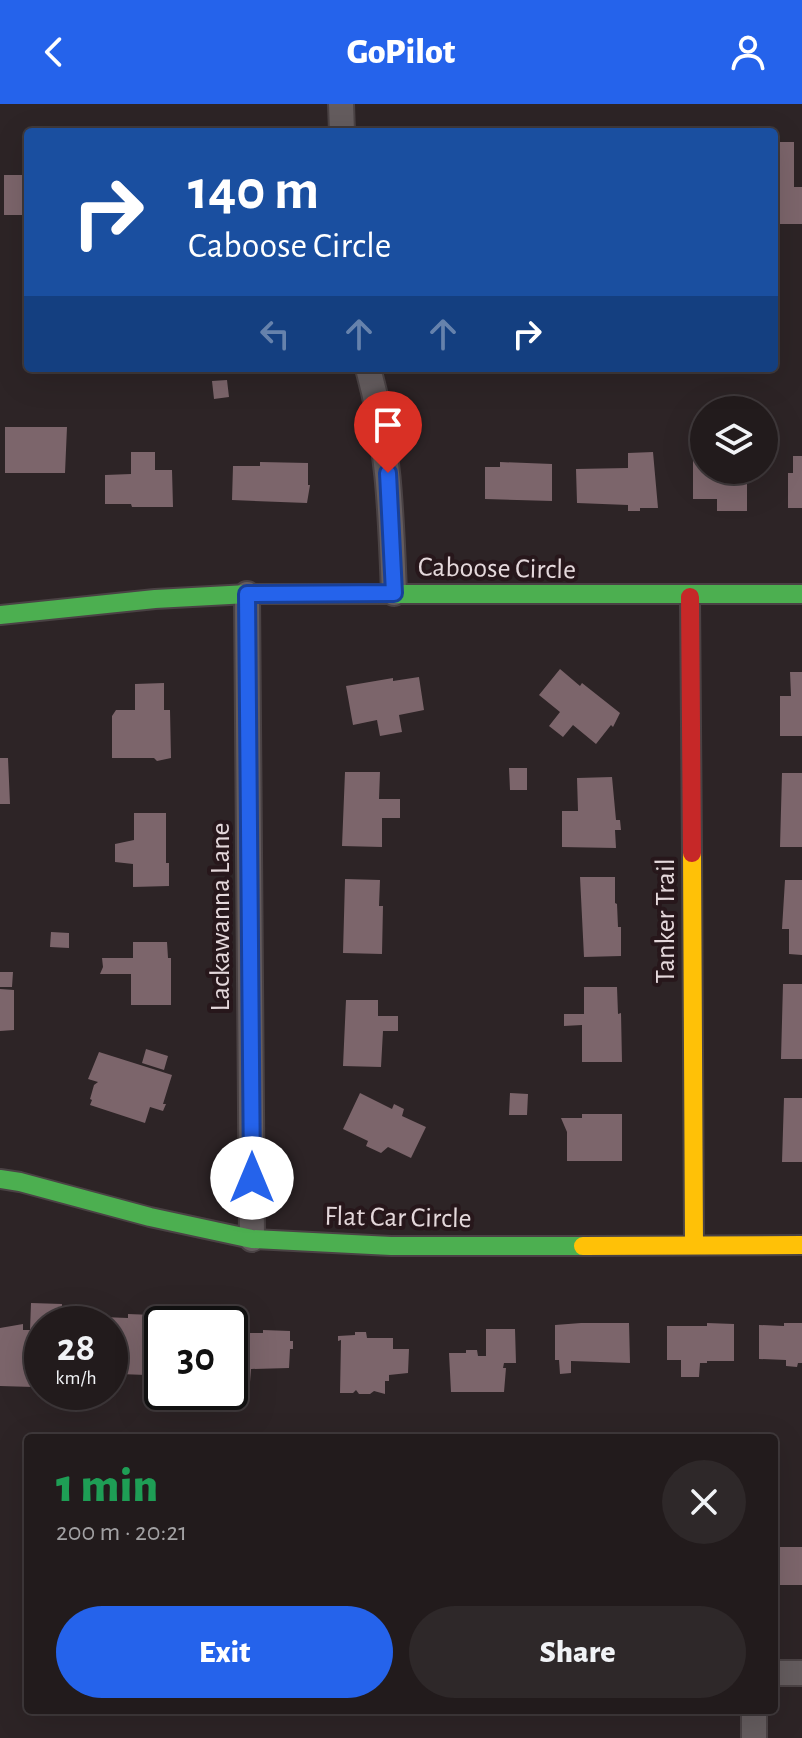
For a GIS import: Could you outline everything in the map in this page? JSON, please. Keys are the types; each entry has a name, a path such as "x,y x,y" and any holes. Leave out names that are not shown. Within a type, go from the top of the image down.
{"street":[{"path":"341,104 342,128"},
{"path":"369,372 381,415 390,488 394,593"},
{"name":"Caboose Circle","path":"0,615 124,602 247,594 690,597 802,594"},
{"name":"Lackawanna Lane","path":"247,594 252,1239"},
{"name":"Tanker Trail","path":"690,597 694,1245"},
{"name":"Flat Car Circle","path":"0,1179 252,1239 391,1246 802,1245"},
{"path":"778,1673 802,1673"},
{"path":"754,1714 754,1738"}],"building":[{"path":"778,142 794,142 794,187 802,187 802,224 778,224"},
{"path":"4,175 24,175 24,215 4,215"},
{"path":"227,380 229,397 214,399 212,381"},
{"path":"5,427 67,427 65,473 5,473"},
{"path":"131,452 155,452 155,470 172,470 173,507 105,504 105,475 131,474"},
{"path":"653,452 658,508 628,511 628,505 577,503 576,469 628,468 628,453"},
{"path":"793,456 802,456 802,508 788,508 788,473 793,473"},
{"path":"260,462 308,463 310,485 307,503 232,500 233,466 260,466"},
{"path":"500,462 552,464 552,501 485,499 485,467 500,467"},
{"path":"693,484 747,484 747,511 717,511 717,499 693,499"},
{"path":"560,669 620,713 613,727 611,725 596,744 573,725 563,737 549,726 560,712 539,695"},
{"path":"790,672 802,672 802,736 780,736 780,696 791,696"},
{"path":"419,677 424,710 399,715 402,732 380,736 377,720 353,725 346,686"},
{"path":"164,683 164,710 170,710 171,758 157,761 154,758 112,758 112,716 116,710 135,710 135,684"},
{"path":"0,758 8,758 10,804 0,804"},
{"path":"509,768 527,768 527,790 510,790"},
{"path":"345,772 380,772 379,799 400,799 400,818 382,818 382,847 342,846"},
{"path":"782,773 802,773 802,847 780,847"},
{"path":"612,777 616,820 620,820 621,830 615,830 616,848 562,847 562,811 578,811 577,778"},
{"path":"134,813 166,813 169,886 133,887 133,864 115,862 115,844 134,840"},
{"path":"580,877 615,877 621,956 584,957"},
{"path":"345,879 380,880 382,954 343,953"},
{"path":"785,880 802,880 802,955 789,954 789,929 782,929"},
{"path":"51,932 69,933 69,948 50,947"},
{"path":"133,942 167,942 168,958 171,958 171,1005 131,1005 131,974 100,974 102,958 133,958"},
{"path":"0,972 13,972 12,987 0,987"},
{"path":"783,984 802,984 802,1059 781,1059"},
{"path":"584,987 617,987 622,1062 582,1062 582,1025 564,1026 564,1014 584,1014"},
{"path":"0,989 14,990 14,1030 0,1031"},
{"path":"346,1000 378,1000 378,1016 398,1016 398,1031 383,1031 381,1067 343,1066"},
{"path":"146,1049 168,1056 164,1070 142,1063"},
{"path":"99,1052 172,1075 163,1111 150,1107 145,1123 90,1105 94,1085 98,1082 88,1079"},
{"path":"360,1093 392,1109 394,1104 404,1109 402,1116 426,1127 411,1158 388,1147 381,1153 366,1146 368,1141 343,1129"},
{"path":"510,1093 528,1094 527,1115 509,1115"},
{"path":"784,1098 802,1098 802,1162 782,1162"},
{"path":"582,1114 622,1114 622,1161 567,1161 567,1132 561,1118 582,1118"},
{"path":"31,1303 62,1304 62,1306 31,1306"},
{"path":"128,1314 144,1315 144,1375 128,1374"},
{"path":"629,1323 630,1363 571,1361 571,1373 560,1374 559,1360 555,1360 555,1325"},
{"path":"707,1323 734,1324 734,1361 700,1363 699,1377 681,1377 681,1360 667,1360 667,1326 707,1326"},
{"path":"784,1323 802,1323 802,1363 798,1363 797,1367 786,1366 786,1360 759,1359 759,1325 784,1326"},
{"path":"23,1324 24,1387 0,1386 0,1328"},
{"path":"486,1329 515,1329 516,1363 504,1363 504,1392 451,1392 449,1353 477,1350 478,1356 486,1356"},
{"path":"263,1330 290,1331 293,1349 290,1349 289,1368 251,1369 248,1382 248,1333 263,1333"},
{"path":"355,1332 366,1332 367,1338 393,1338 393,1349 409,1349 408,1373 389,1375 389,1381 385,1381 385,1394 374,1391 359,1394 356,1390 340,1393 341,1340 338,1341 338,1336 355,1335"},
{"path":"778,1547 802,1547 802,1585 778,1585"}],"traffic: fast":[{"path":"0,615 155,599 248,594 802,594"},
{"path":"0,1179 252,1239 391,1246 583,1246"}],"traffic: slow":[{"path":"692,853 694,1245"},
{"path":"583,1246 802,1245"}],"traffic: jam":[{"path":"690,597 692,853"}],"route":[{"path":"252,1178 247,594 394,593 388,473"}]}
